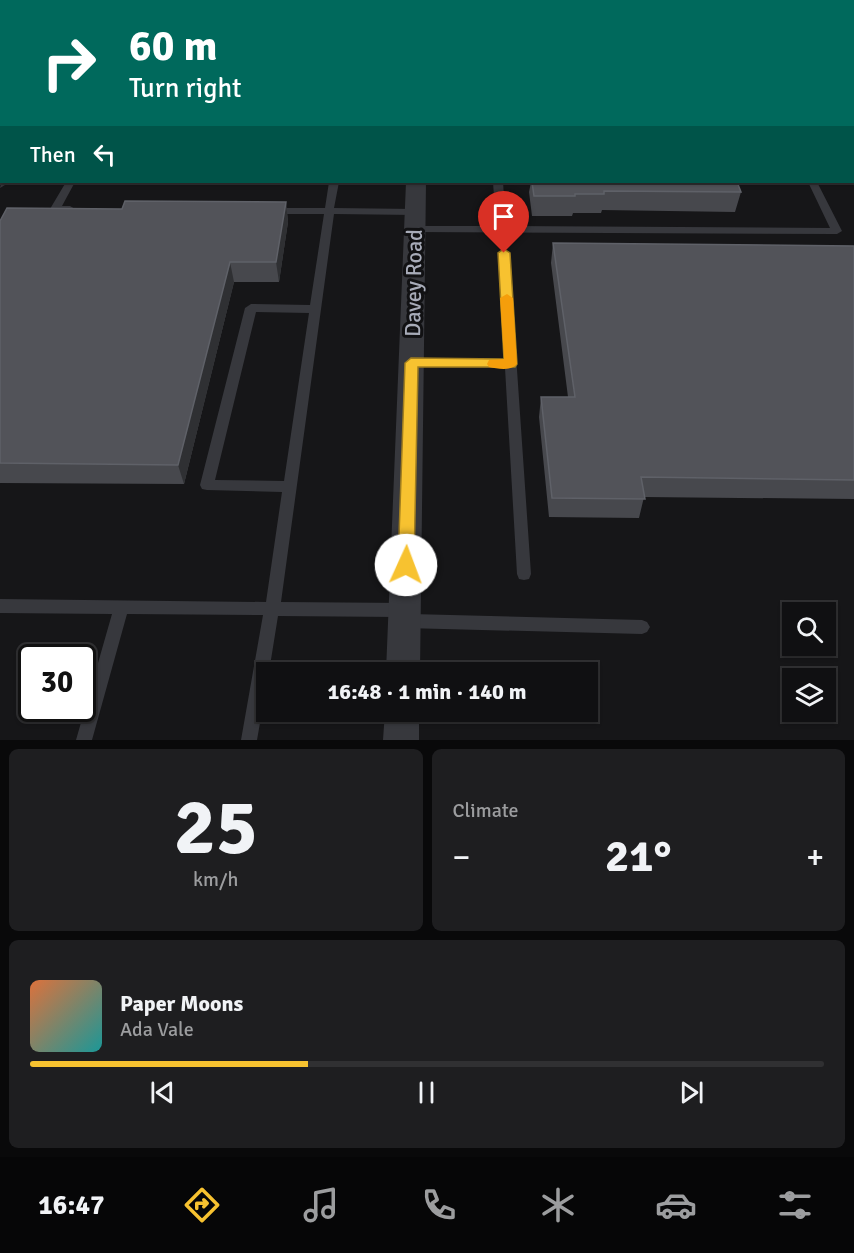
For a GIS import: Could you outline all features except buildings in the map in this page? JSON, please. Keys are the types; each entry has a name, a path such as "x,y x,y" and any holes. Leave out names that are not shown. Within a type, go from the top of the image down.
{"street":[{"name":"Davey Road","path":"403,662 416,183"},
{"path":"401,740 402,722"}],"lane":[{"path":"69,183 55,209 79,209"},
{"path":"249,740 272,609 334,183"},
{"path":"498,183 501,229"},
{"path":"257,211 328,212 501,229 837,231 813,183"},
{"path":"504,253 524,574"},
{"path":"289,487 207,485 250,308 315,309"},
{"path":"411,363 511,364"},
{"path":"0,606 272,609 642,627"},
{"path":"84,740 121,607"}],"slow traffic":[{"path":"494,364 511,364 507,298"}],"route":[{"path":"406,565 411,363 511,364 504,253"}]}
